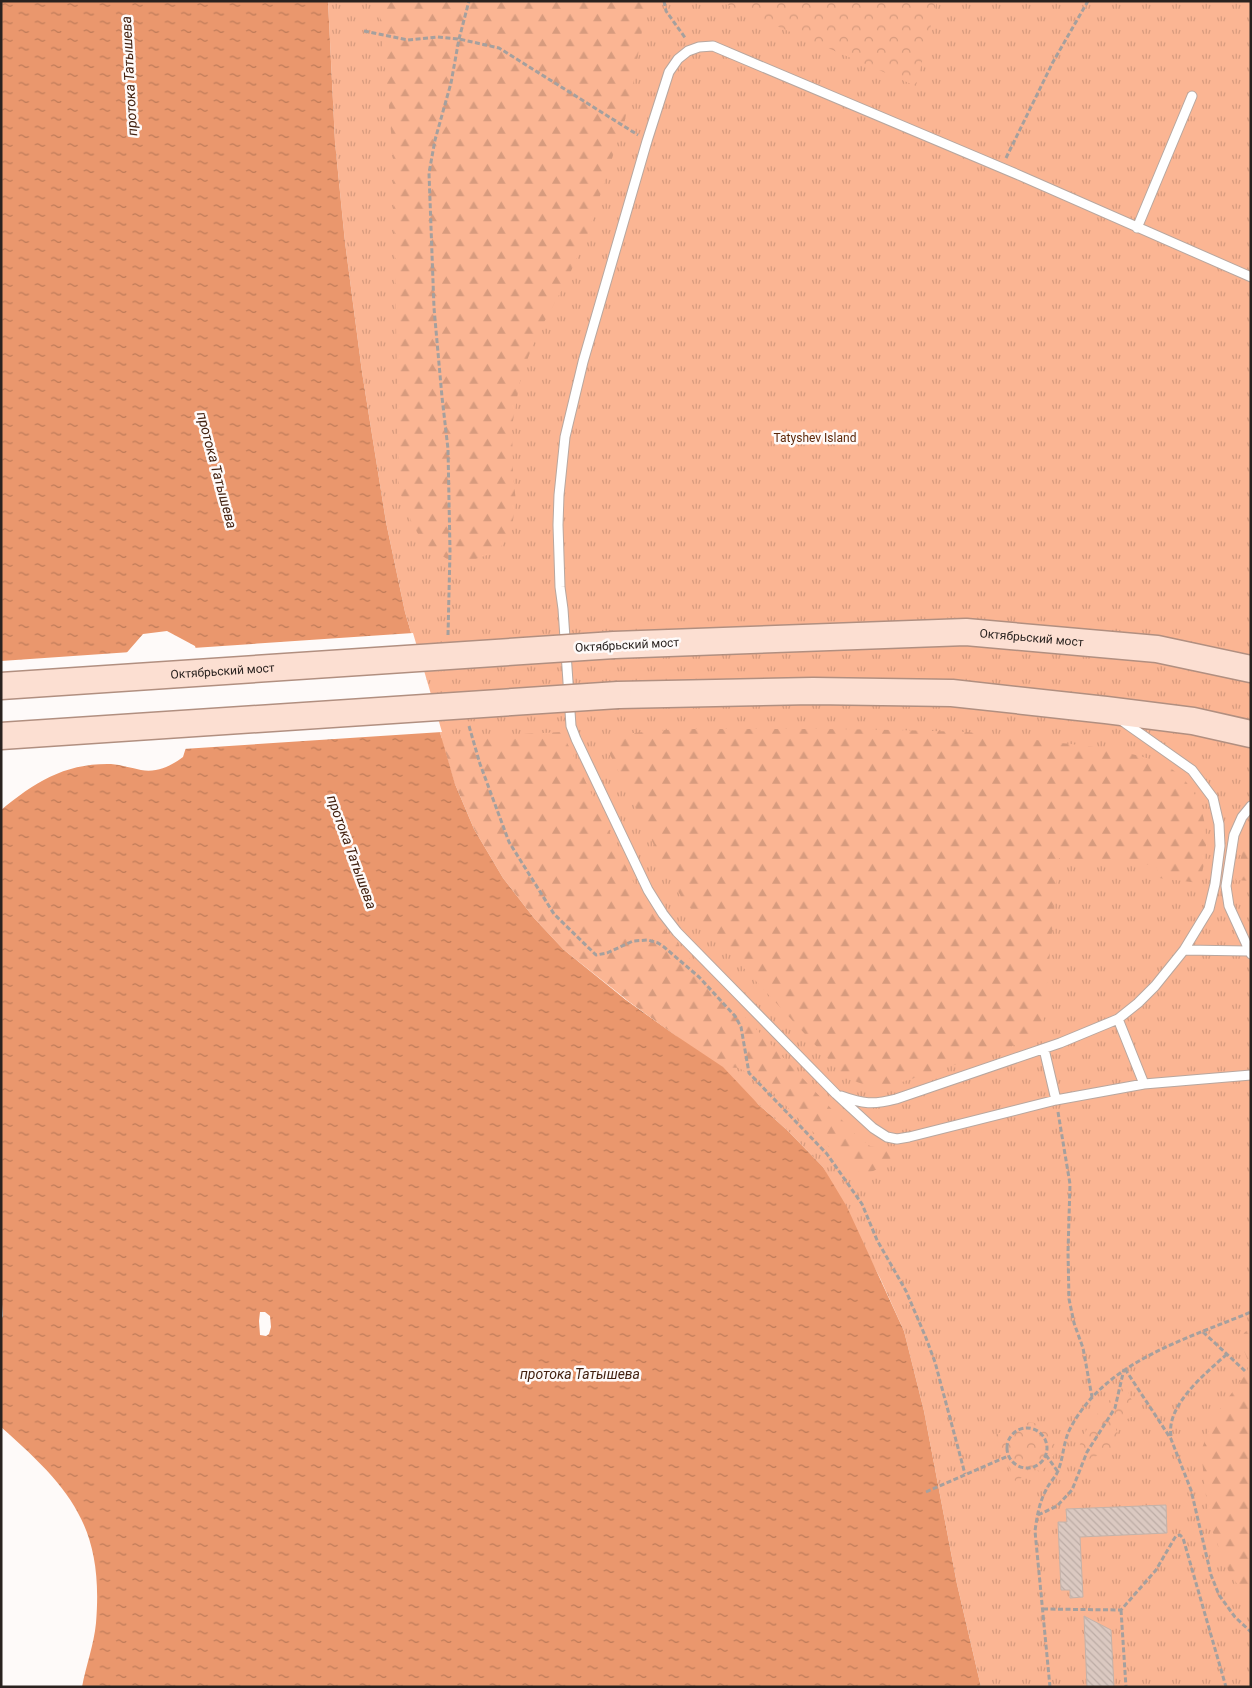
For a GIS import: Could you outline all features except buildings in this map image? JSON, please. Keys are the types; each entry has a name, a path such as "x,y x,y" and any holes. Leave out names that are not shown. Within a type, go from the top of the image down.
{"main road":[{"name":"Октябрьский мост","path":"1,686 614,645 966,632 1157,649 1251,669"},
{"path":"1,736 618,695 813,691 952,693 1193,721 1251,734"}],"lane":[{"path":"1250,1074 1144,1084 1056,1100 910,1137 897,1139 877,1132 836,1094 689,944 663,914 648,890 571,726 560,587 558,525 561,467 565,437 583,362 669,72 678,59 694,48 712,46 1001,168 1251,277"},
{"path":"1137,228 1192,96"},
{"path":"836,1094 859,1102 877,1104 1085,1034 1118,1019 1138,1003 1156,986 1184,950 1209,909 1215,884 1220,846 1219,824 1213,798 1201,780 1186,765 1106,710"},
{"path":"1184,950 1250,952 1228,906 1226,886 1234,835 1242,817 1251,806"},
{"path":"1118,1019 1144,1084"},
{"path":"1044,1049 1056,1100"}],"path":[{"path":"459,39 469,1"},
{"path":"664,1 666,12 678,30 694,48"},
{"path":"1001,168 1053,62 1088,1"},
{"path":"364,32 408,40 437,37 459,39 499,48 647,141"},
{"path":"1056,1100 1070,1184 1069,1299 1092,1397"},
{"path":"1050,1687 1035,1531 1037,1515 1044,1494 1058,1472 1064,1443 1071,1426 1092,1397 1125,1368 1148,1355 1251,1312"},
{"path":"1203,1332 1245,1371"},
{"path":"1171,1439 1169,1427 1178,1407 1192,1386 1227,1354"},
{"path":"1125,1368 1171,1439 1191,1490 1211,1575 1219,1595 1227,1608 1251,1632"},
{"path":"1037,1515 1057,1506 1072,1490 1086,1452 1115,1408 1125,1368"},
{"path":"1027,1427 1034,1429 1041,1433 1046,1440 1046,1455 1042,1462 1035,1467 1019,1467 1008,1456 1006,1448 1008,1440 1012,1433 1019,1429 1027,1427"},
{"path":"1046,1455 1058,1472"},
{"path":"926,1492 1008,1456"},
{"path":"1126,1687 1121,1610 1156,1570 1176,1536 1182,1536 1226,1687"},
{"path":"1043,1609 1121,1610"}],"green space":[{"name":"Tatyshev Island","path":"328,1 1251,1 1251,1687 981,1687 957,1584 924,1411 904,1331 880,1278 823,1167 758,1104 675,1035 627,1000 455,784 405,612 386,522 362,372 345,242 335,142"},
{"path":"378,1 647,1 630,103 587,236 566,282 536,337 521,376 512,426 513,474 516,502 512,526 499,551 467,562 447,559 423,543 412,523 399,490 393,156"},
{"path":"724,1 937,1 916,86 723,3"},
{"path":"677,729 857,729 965,732 1097,747 1148,758 1173,770 1185,781 1194,793 1200,807 1206,837 1203,868 1199,883 1159,878 1156,865 1059,858 1042,1036 899,1083 870,1086 843,1075 684,901 671,880 601,736"},
{"path":"562,732 641,898 689,958 858,1137 870,1146 885,1149 895,1155 877,1169 868,1172 855,1171 800,1120 762,1081 739,1068 723,1067 627,1000 564,950 534,918 503,878 474,829 455,784 441,738"},
{"path":"1251,827 1251,881 1236,880 1243,848"},
{"path":"1251,1327 1251,1601 1228,1570 1209,1523 1201,1451 1214,1417 1248,1371 1247,1358 1241,1340 1244,1333"},
{"path":"1125,1385 1138,1414 1114,1425 1123,1445 1075,1465 1081,1441 1092,1420"},
{"path":"1031,1422 1043,1427 1051,1435 1054,1452 1051,1460 1040,1474 1038,1470 1015,1481 995,1435 1020,1424"}],"water":[{"name":"протока Татышева","path":"1,1 328,1 335,142 345,242 362,372 386,522 405,612 455,784 474,829 503,878 534,918 564,950 626,1000 723,1067 823,1167 847,1207 904,1331 924,1411 957,1584 981,1687 82,1687 96,1623 97,1589 94,1560 88,1534 63,1490 46,1470 1,1427 1,1320 3,1316 1,1292 1,810 39,783 52,776 79,767 111,764 147,771 164,768 174,763 183,757 206,683 195,646 167,631 143,634 116,665 1,683","holes":["260,1312 265,1312 270,1316 271,1327 269,1334 266,1336 260,1335 259,1321"]}],"pier":[{"path":"413,633 442,732 183,749 204,683 193,648"},
{"path":"131,652 118,668 1,686 1,661"}]}
